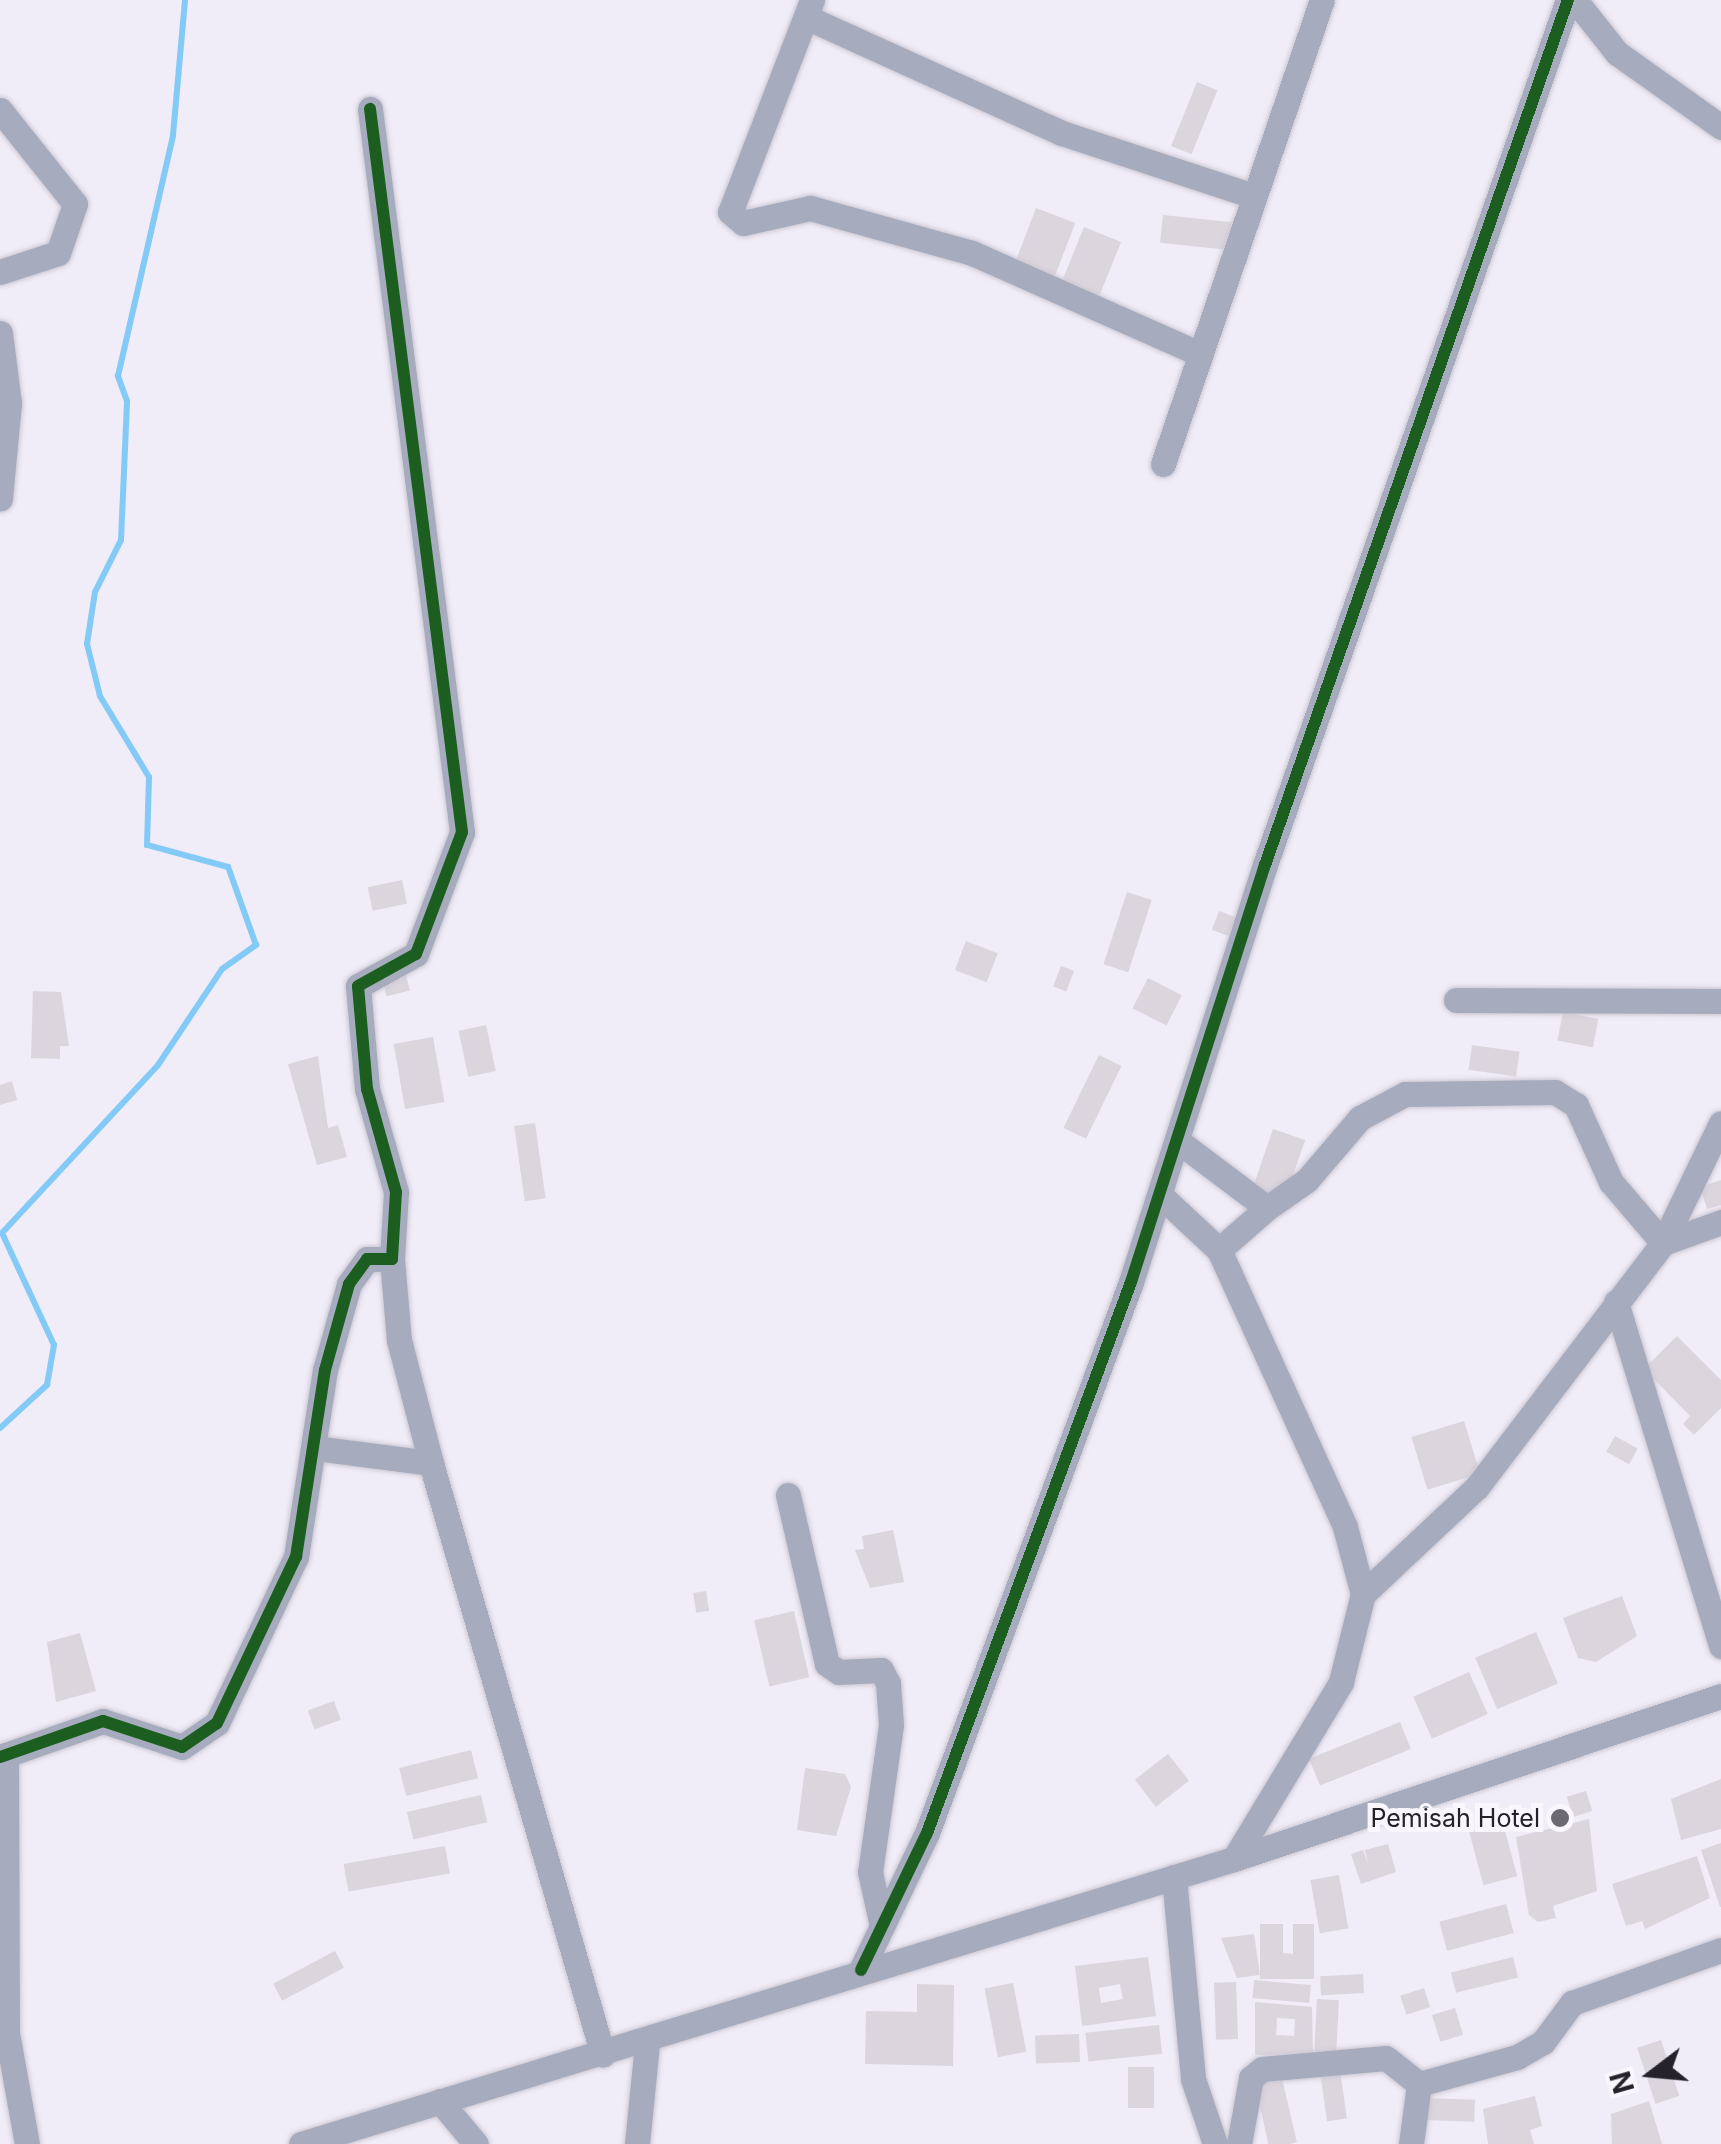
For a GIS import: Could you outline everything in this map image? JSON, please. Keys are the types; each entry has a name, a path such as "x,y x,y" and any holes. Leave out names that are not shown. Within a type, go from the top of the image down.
{"street":[{"path":"1163,464 1196,352 1322,0"},
{"path":"861,1970 980,1696 1160,1194 1486,217 1572,0 1617,53 1721,128"},
{"path":"1196,352 972,253 810,208 743,223 730,212 809,9 1062,132 1252,196"},
{"path":"370,109 462,832 416,954 358,986 368,1089 396,1192 392,1258 399,1340 430,1462 603,2055"},
{"path":"0,110 75,204 66,246 0,272"},
{"path":"0,334 10,403 0,499"},
{"path":"1456,1000 1721,1001"},
{"path":"1219,1250 1308,1180 1360,1118 1405,1094 1555,1092 1576,1104 1611,1182 1664,1242"},
{"path":"1363,1594 1478,1487 1664,1242 1721,1122"},
{"path":"1178,1141 1268,1208"},
{"path":"1160,1194 1219,1250 1345,1527 1363,1594 1341,1682 1234,1859"},
{"path":"1664,1242 1721,1222"},
{"path":"27,2144 3,2032 2,1767 103,1721 182,1748 218,1723 296,1557 349,1284 367,1259 392,1258"},
{"path":"1616,1302 1721,1646"},
{"path":"315,1448 430,1462"},
{"path":"788,1495 827,1664 839,1672 881,1670 888,1683 890,1744 870,1872 882,1926"},
{"path":"301,2144 647,2043 861,1970 1174,1878 1721,1696"},
{"path":"1174,1878 1193,2079 1215,2144"},
{"path":"1419,2084 1516,2057 1543,2042 1572,2002 1721,1950"},
{"path":"637,2144 647,2043"},
{"path":"1239,2144 1250,2078 1262,2069 1386,2058 1419,2084"},
{"path":"1411,2144 1419,2084"},
{"path":"440,2101 476,2144"}],"building":[{"path":"1197,82 1217,90 1192,154 1171,146"},
{"path":"1036,208 1075,223 1053,281 1014,266"},
{"path":"1163,215 1232,222 1229,250 1160,243"},
{"path":"1084,227 1121,242 1098,299 1061,284"},
{"path":"402,880 407,903 373,911 368,887"},
{"path":"1127,892 1152,900 1128,972 1104,964"},
{"path":"1219,911 1237,918 1230,936 1212,930"},
{"path":"966,941 998,953 987,982 955,970"},
{"path":"1061,966 1074,971 1066,992 1053,987"},
{"path":"406,975 410,991 387,996 383,981"},
{"path":"1148,978 1182,995 1166,1026 1133,1008"},
{"path":"33,991 61,992 69,1046 60,1046 60,1059 31,1058"},
{"path":"1563,1012 1598,1019 1593,1047 1557,1040"},
{"path":"486,1025 496,1071 468,1077 459,1031"},
{"path":"433,1037 444,1102 405,1109 394,1044"},
{"path":"1472,1045 1520,1052 1516,1076 1469,1070"},
{"path":"1099,1055 1121,1066 1086,1139 1063,1128"},
{"path":"318,1056 328,1128 338,1125 347,1157 317,1165 288,1064"},
{"path":"12,1081 17,1100 0,1105 0,1085"},
{"path":"535,1123 546,1198 525,1201 514,1126"},
{"path":"1273,1129 1305,1140 1284,1201 1252,1190"},
{"path":"1721,1180 1721,1205 1707,1209 1700,1187"},
{"path":"1677,1336 1721,1380 1721,1408 1694,1435 1683,1424 1690,1416 1644,1369"},
{"path":"1464,1421 1480,1474 1427,1490 1411,1437"},
{"path":"1615,1436 1638,1449 1629,1464 1606,1452"},
{"path":"893,1530 904,1582 870,1588 855,1550 864,1549 862,1536"},
{"path":"706,1591 709,1611 696,1613 693,1593"},
{"path":"1622,1596 1637,1636 1596,1662 1578,1658 1563,1618"},
{"path":"794,1611 809,1677 769,1686 754,1620"},
{"path":"1536,1632 1558,1684 1497,1709 1475,1658"},
{"path":"80,1633 96,1691 56,1702 47,1642"},
{"path":"1469,1672 1488,1714 1432,1739 1413,1697"},
{"path":"334,1701 341,1720 315,1729 308,1711"},
{"path":"1400,1722 1411,1749 1320,1786 1309,1759"},
{"path":"471,1750 478,1778 406,1796 399,1768"},
{"path":"1168,1754 1189,1781 1156,1807 1135,1780"},
{"path":"805,1768 845,1774 851,1787 836,1836 797,1830"},
{"path":"1721,1779 1721,1829 1681,1840 1671,1799"},
{"path":"1586,1791 1592,1811 1573,1817 1567,1797"},
{"path":"481,1795 487,1822 413,1839 407,1812"},
{"path":"1589,1819 1597,1891 1553,1906 1556,1918 1538,1922 1529,1915 1516,1837"},
{"path":"1503,1823 1517,1876 1483,1885 1469,1832"},
{"path":"1721,1843 1721,1907 1720,1907 1701,1850"},
{"path":"1388,1844 1396,1872 1361,1884 1351,1854 1363,1850 1368,1864 1365,1850"},
{"path":"445,1846 450,1874 348,1891 344,1864"},
{"path":"1697,1856 1710,1898 1645,1929 1642,1921 1626,1926 1612,1884"},
{"path":"1339,1875 1348,1928 1320,1933 1310,1880"},
{"path":"1506,1904 1514,1933 1447,1951 1439,1922"},
{"path":"1260,1924 1283,1924 1283,1953 1293,1954 1293,1924 1314,1924 1314,1979 1260,1979"},
{"path":"1254,1934 1260,1975 1237,1978 1221,1938"},
{"path":"335,1951 344,1968 282,2001 273,1984"},
{"path":"1148,1957 1156,2016 1082,2026 1075,1966","holes":["1120,1984 1123,1999 1101,2003 1099,1988"]},
{"path":"1513,1957 1518,1977 1456,1993 1451,1972"},
{"path":"1363,1974 1364,1993 1321,1995 1320,1976"},
{"path":"1254,1980 1311,1985 1309,2003 1252,1998"},
{"path":"1236,1982 1238,2039 1216,2040 1214,1983"},
{"path":"1013,1983 1026,2052 998,2057 985,1989"},
{"path":"917,1984 954,1985 953,2066 865,2064 866,2011 917,2012"},
{"path":"1424,1988 1430,2007 1406,2015 1400,1996"},
{"path":"1317,1999 1339,2000 1336,2052 1314,2051"},
{"path":"1255,2002 1312,2007 1313,2054 1255,2055","holes":["1277,2018 1295,2019 1294,2036 1276,2035"]},
{"path":"1455,2008 1463,2035 1440,2042 1432,2015"},
{"path":"1159,2025 1162,2054 1088,2062 1085,2033"},
{"path":"1079,2034 1080,2062 1036,2064 1035,2036"},
{"path":"1661,2040 1679,2096 1655,2104 1637,2048"},
{"path":"1128,2067 1154,2067 1154,2108 1128,2108"},
{"path":"1340,2070 1347,2119 1327,2121 1320,2073"},
{"path":"1282,2078 1297,2142 1269,2144 1255,2084"},
{"path":"1535,2096 1542,2126 1530,2130 1534,2144 1488,2144 1483,2109"},
{"path":"1424,2098 1475,2100 1474,2122 1423,2120"},
{"path":"1649,2101 1662,2144 1612,2144 1611,2114"}],"waterway":[{"path":"0,1428 47,1385 54,1345 2,1233 158,1065 222,969 256,945 228,867 147,845 149,777 100,696 87,644 95,592 121,540 127,401 118,376 173,135 185,0"}],"cycle path":[{"path":"861,1970 927,1833 1131,1282 1265,865 1568,0"},
{"path":"0,1757 103,1721 182,1747 217,1723 296,1557 325,1370 349,1284 367,1259 392,1259 396,1192 367,1089 358,986 416,954 462,832 370,109"}],"place":[{"name":"Pemisah Hotel","path":"1560,1818"}]}
